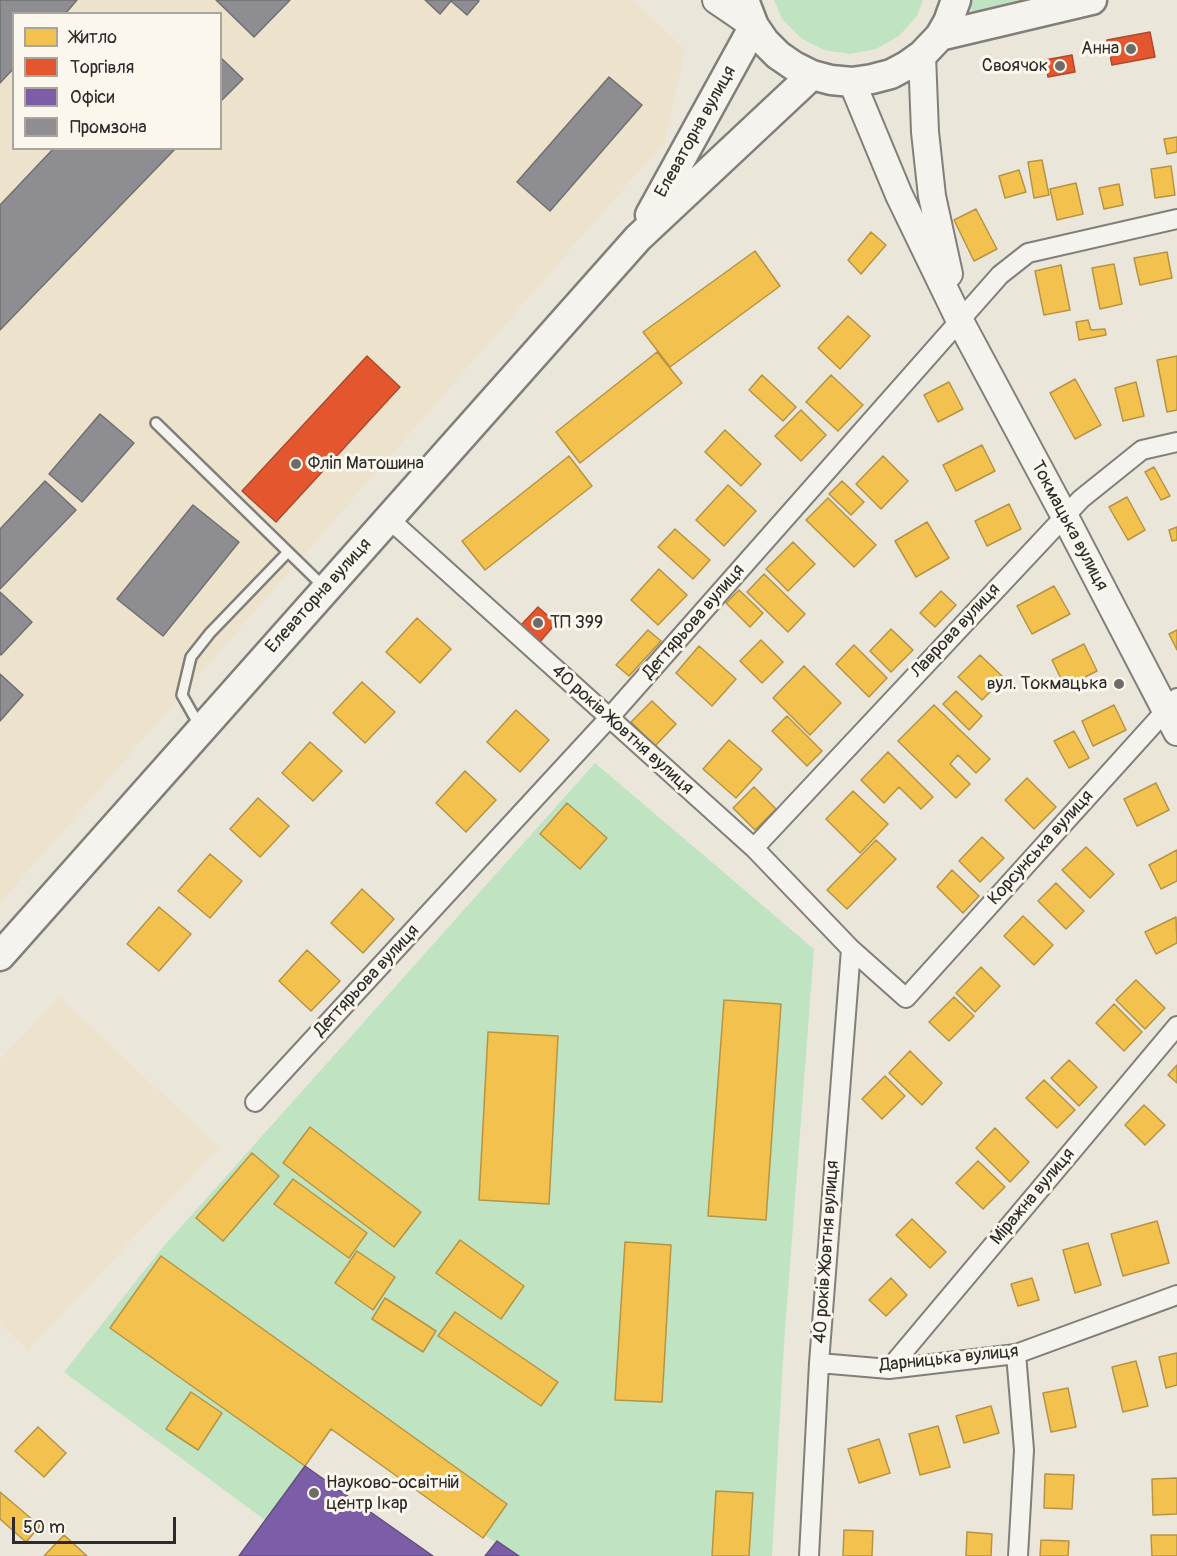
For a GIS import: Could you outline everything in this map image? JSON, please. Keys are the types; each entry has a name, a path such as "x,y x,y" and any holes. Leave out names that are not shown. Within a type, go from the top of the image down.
{"main road":[{"path":"749,13 765,42 778,55 812,75 852,82 891,74 908,65 931,45 948,22 956,0"},
{"path":"931,45 1092,0"},
{"name":"Елеваторна вулиця","path":"638,238 749,13"},
{"name":"Елеваторна вулиця","path":"0,956 638,238 812,75"}],"street":[{"path":"716,0 749,13"},
{"name":"Токмацька вулиця","path":"931,45 926,132 932,196 960,321"},
{"name":"Токмацька вулиця","path":"852,82 899,195 960,321 1173,714"},
{"name":"Дегтярьова вулиця","path":"255,1102 609,718 1000,275 1028,253 1177,219"},
{"name":"Лаврова вулиця","path":"754,848 1080,499 1142,450 1177,442"},
{"name":"40 років Жовтня вулиця","path":"388,518 754,848 851,949 906,998"},
{"name":"Корсунська вулиця","path":"906,998 1173,714"},
{"name":"40 років Жовтня вулиця","path":"809,1556 819,1363 851,949"},
{"name":"Міражна вулиця","path":"889,1369 1177,1026"},
{"name":"Дарницька вулиця","path":"819,1363 889,1369 1016,1354 1177,1295"},
{"path":"1016,1354 1024,1450 1018,1556"}],"lane":[{"path":"156,423 325,589"},
{"path":"201,729 182,695 191,657 210,633 288,552"}],"shaded area":[{"path":"0,0 632,0 685,49 665,141 0,903"},
{"path":"59,997 219,1147 28,1350 0,1324 0,1060"}],"green space":[{"path":"774,0 923,0 917,16 899,36 876,49 850,54 824,50 801,38 782,19"},
{"path":"973,0 1040,0 976,15 970,8"},
{"path":"595,763 814,949 784,1344 772,1556 515,1556 332,1429 265,1520 64,1372 163,1247"}],"building: Житло":[{"path":"1177,137 1177,152 1167,154 1164,139"},
{"path":"1042,160 1049,195 1034,198 1028,162"},
{"path":"1171,166 1175,195 1155,198 1151,169"},
{"path":"1019,170 1026,192 1005,198 999,176"},
{"path":"1076,183 1083,214 1057,220 1050,189"},
{"path":"1119,184 1123,205 1104,209 1099,188"},
{"path":"976,209 997,249 974,261 954,220"},
{"path":"871,232 886,245 861,274 848,260"},
{"path":"755,251 780,286 670,367 643,332"},
{"path":"1167,252 1172,278 1140,285 1134,258"},
{"path":"1114,264 1122,304 1100,309 1092,268"},
{"path":"1061,265 1070,310 1044,315 1035,271"},
{"path":"848,316 870,336 840,369 818,348"},
{"path":"1088,320 1091,330 1105,329 1106,335 1079,340 1076,322"},
{"path":"657,352 682,383 580,463 556,432"},
{"path":"1177,356 1177,410 1167,412 1157,360"},
{"path":"762,375 796,407 783,421 749,390"},
{"path":"831,375 863,405 838,431 806,402"},
{"path":"1075,379 1101,425 1075,439 1050,393"},
{"path":"949,382 963,409 938,422 924,395"},
{"path":"1136,382 1144,416 1123,421 1115,388"},
{"path":"801,410 826,435 801,461 775,436"},
{"path":"725,430 761,464 741,486 705,452"},
{"path":"982,445 995,471 956,491 943,465"},
{"path":"569,456 592,486 485,570 462,541"},
{"path":"883,456 908,481 881,509 856,484"},
{"path":"1154,467 1170,496 1161,500 1145,472"},
{"path":"842,481 864,502 851,515 829,494"},
{"path":"728,485 756,511 724,546 696,520"},
{"path":"1127,497 1145,530 1128,540 1109,507"},
{"path":"828,498 876,545 854,567 806,520"},
{"path":"1009,504 1021,529 987,546 975,521"},
{"path":"927,522 949,558 916,577 895,541"},
{"path":"1177,527 1177,540 1172,541 1169,530"},
{"path":"675,529 710,560 693,579 658,547"},
{"path":"793,542 815,564 788,591 766,569"},
{"path":"659,569 687,595 658,625 631,600"},
{"path":"764,574 805,614 788,632 747,592"},
{"path":"1054,586 1070,614 1032,634 1017,606"},
{"path":"739,590 763,613 750,627 726,603"},
{"path":"941,591 956,605 935,627 920,613"},
{"path":"417,618 451,649 420,683 386,652"},
{"path":"891,629 913,650 891,672 870,651"},
{"path":"648,630 661,641 629,676 616,665"},
{"path":"1177,630 1177,650 1169,634"},
{"path":"761,640 783,662 762,683 740,661"},
{"path":"1084,644 1097,671 1065,687 1052,660"},
{"path":"854,645 887,678 869,697 836,664"},
{"path":"699,646 736,679 712,706 676,673"},
{"path":"980,655 1004,678 982,700 958,677"},
{"path":"804,666 841,703 810,735 773,698"},
{"path":"362,682 395,712 365,743 333,713"},
{"path":"956,691 982,716 969,730 943,704"},
{"path":"652,701 676,724 655,746 631,722"},
{"path":"934,705 990,759 976,773 958,755 950,764 970,784 956,798 898,741"},
{"path":"1114,705 1126,730 1093,746 1082,721"},
{"path":"516,710 549,740 520,772 487,742"},
{"path":"787,716 822,751 807,766 772,731"},
{"path":"1074,731 1089,758 1069,768 1054,741"},
{"path":"729,740 762,769 736,798 703,769"},
{"path":"310,742 342,771 313,801 282,773"},
{"path":"888,752 933,797 921,809 899,787 884,803 861,780"},
{"path":"465,771 496,800 466,832 436,803"},
{"path":"1027,778 1056,807 1034,829 1005,800"},
{"path":"1156,783 1169,810 1137,826 1124,799"},
{"path":"754,787 776,809 755,830 733,808"},
{"path":"853,791 888,824 860,853 826,819"},
{"path":"258,798 289,826 260,857 230,829"},
{"path":"567,803 607,838 580,869 540,834"},
{"path":"982,837 1004,858 980,882 959,861"},
{"path":"876,840 896,859 847,909 827,890"},
{"path":"1086,847 1114,874 1090,898 1062,870"},
{"path":"1177,850 1177,881 1161,889 1149,865"},
{"path":"210,854 242,881 210,918 178,891"},
{"path":"952,870 979,896 963,913 937,887"},
{"path":"1056,883 1084,911 1066,929 1038,901"},
{"path":"362,889 394,919 363,953 331,923"},
{"path":"159,907 191,934 159,971 127,944"},
{"path":"1023,916 1053,945 1034,965 1004,936"},
{"path":"1176,917 1177,943 1156,954 1145,932"},
{"path":"307,950 340,981 311,1011 279,981"},
{"path":"981,967 1000,986 975,1012 956,993"},
{"path":"1136,980 1165,1008 1145,1029 1116,1000"},
{"path":"954,997 974,1016 949,1041 929,1022"},
{"path":"724,1000 781,1004 766,1220 708,1216"},
{"path":"1114,1004 1142,1032 1124,1051 1096,1023"},
{"path":"488,1032 558,1036 549,1204 479,1200"},
{"path":"910,1051 942,1083 922,1105 889,1073"},
{"path":"1069,1060 1097,1087 1079,1106 1051,1078"},
{"path":"1177,1065 1177,1083 1168,1075"},
{"path":"885,1076 905,1096 882,1119 862,1099"},
{"path":"1044,1080 1075,1110 1057,1128 1026,1098"},
{"path":"1144,1105 1165,1125 1145,1145 1125,1125"},
{"path":"310,1127 421,1212 394,1247 283,1163"},
{"path":"995,1128 1029,1162 1010,1182 976,1148"},
{"path":"252,1153 279,1176 223,1241 196,1218"},
{"path":"978,1161 1005,1187 983,1209 956,1183"},
{"path":"293,1179 367,1233 349,1258 274,1204"},
{"path":"912,1219 946,1252 930,1268 896,1235"},
{"path":"1157,1221 1169,1263 1123,1276 1111,1234"},
{"path":"460,1240 524,1286 501,1319 436,1273"},
{"path":"625,1242 671,1245 662,1402 615,1400"},
{"path":"1088,1243 1101,1285 1075,1293 1063,1250"},
{"path":"357,1251 395,1277 373,1310 335,1283"},
{"path":"161,1256 507,1504 483,1538 331,1429 305,1466 110,1328"},
{"path":"891,1278 907,1295 886,1316 869,1300"},
{"path":"1032,1278 1039,1300 1018,1306 1011,1284"},
{"path":"385,1298 436,1331 423,1352 372,1319"},
{"path":"455,1312 558,1382 541,1406 438,1336"},
{"path":"1177,1353 1177,1385 1166,1388 1159,1357"},
{"path":"1136,1361 1148,1406 1123,1412 1112,1367"},
{"path":"1068,1388 1076,1427 1051,1432 1043,1393"},
{"path":"191,1392 222,1413 198,1450 166,1429"},
{"path":"991,1406 999,1433 964,1443 956,1416"},
{"path":"938,1426 950,1467 920,1475 909,1434"},
{"path":"38,1427 66,1453 44,1477 15,1451"},
{"path":"879,1439 890,1473 859,1483 848,1449"},
{"path":"1045,1474 1074,1475 1072,1509 1044,1508"},
{"path":"1177,1478 1177,1514 1153,1515 1152,1479"},
{"path":"716,1491 753,1493 749,1556 712,1556"},
{"path":"0,1492 40,1526 26,1542 0,1519"},
{"path":"844,1530 873,1531 872,1556 843,1556"},
{"path":"967,1532 992,1534 991,1556 966,1556"},
{"path":"64,1535 87,1556 44,1556"},
{"path":"1151,1535 1177,1535 1177,1556 1152,1556"},
{"path":"1041,1540 1069,1541 1068,1556 1040,1556"}],"building: Торгівля":[{"name":"Анна","path":"1150,32 1155,57 1112,65 1107,40"},
{"name":"Своячок","path":"1072,55 1075,72 1048,77 1045,60"},
{"path":"367,356 400,387 276,522 242,491"},
{"path":"538,607 556,623 539,643 520,626"}],"building: Офіси":[{"name":"Науково-освітній центр Ікар","path":"305,1466 433,1556 239,1556"},
{"name":"Науково-освітній центр Ікар","path":"497,1541 519,1556 485,1556"}],"building: Промзона":[{"path":"0,0 77,0 67,12 12,12 12,70 0,83"},
{"path":"216,0 290,0 254,37"},
{"path":"425,0 479,1 467,15 451,1 440,14"},
{"path":"222,59 243,79 222,100"},
{"path":"609,77 642,105 550,211 517,182"},
{"path":"52,150 174,150 0,330 0,205"},
{"path":"100,414 134,443 82,502 49,474"},
{"path":"45,481 76,510 0,589 0,529"},
{"path":"193,505 239,542 163,636 117,599"},
{"path":"0,592 32,622 1,655 0,653"},
{"path":"0,674 23,695 0,721"}],"place":[{"name":"Анна","path":"1131,49"},
{"name":"Своячок","path":"1060,66"},
{"name":"Фліп Матошина","path":"296,464"},
{"name":"ТП 399","path":"538,623"},
{"name":"вул. Токмацька","path":"1119,684"},
{"name":"Науково-освітній центр Ікар","path":"314,1493"}]}
